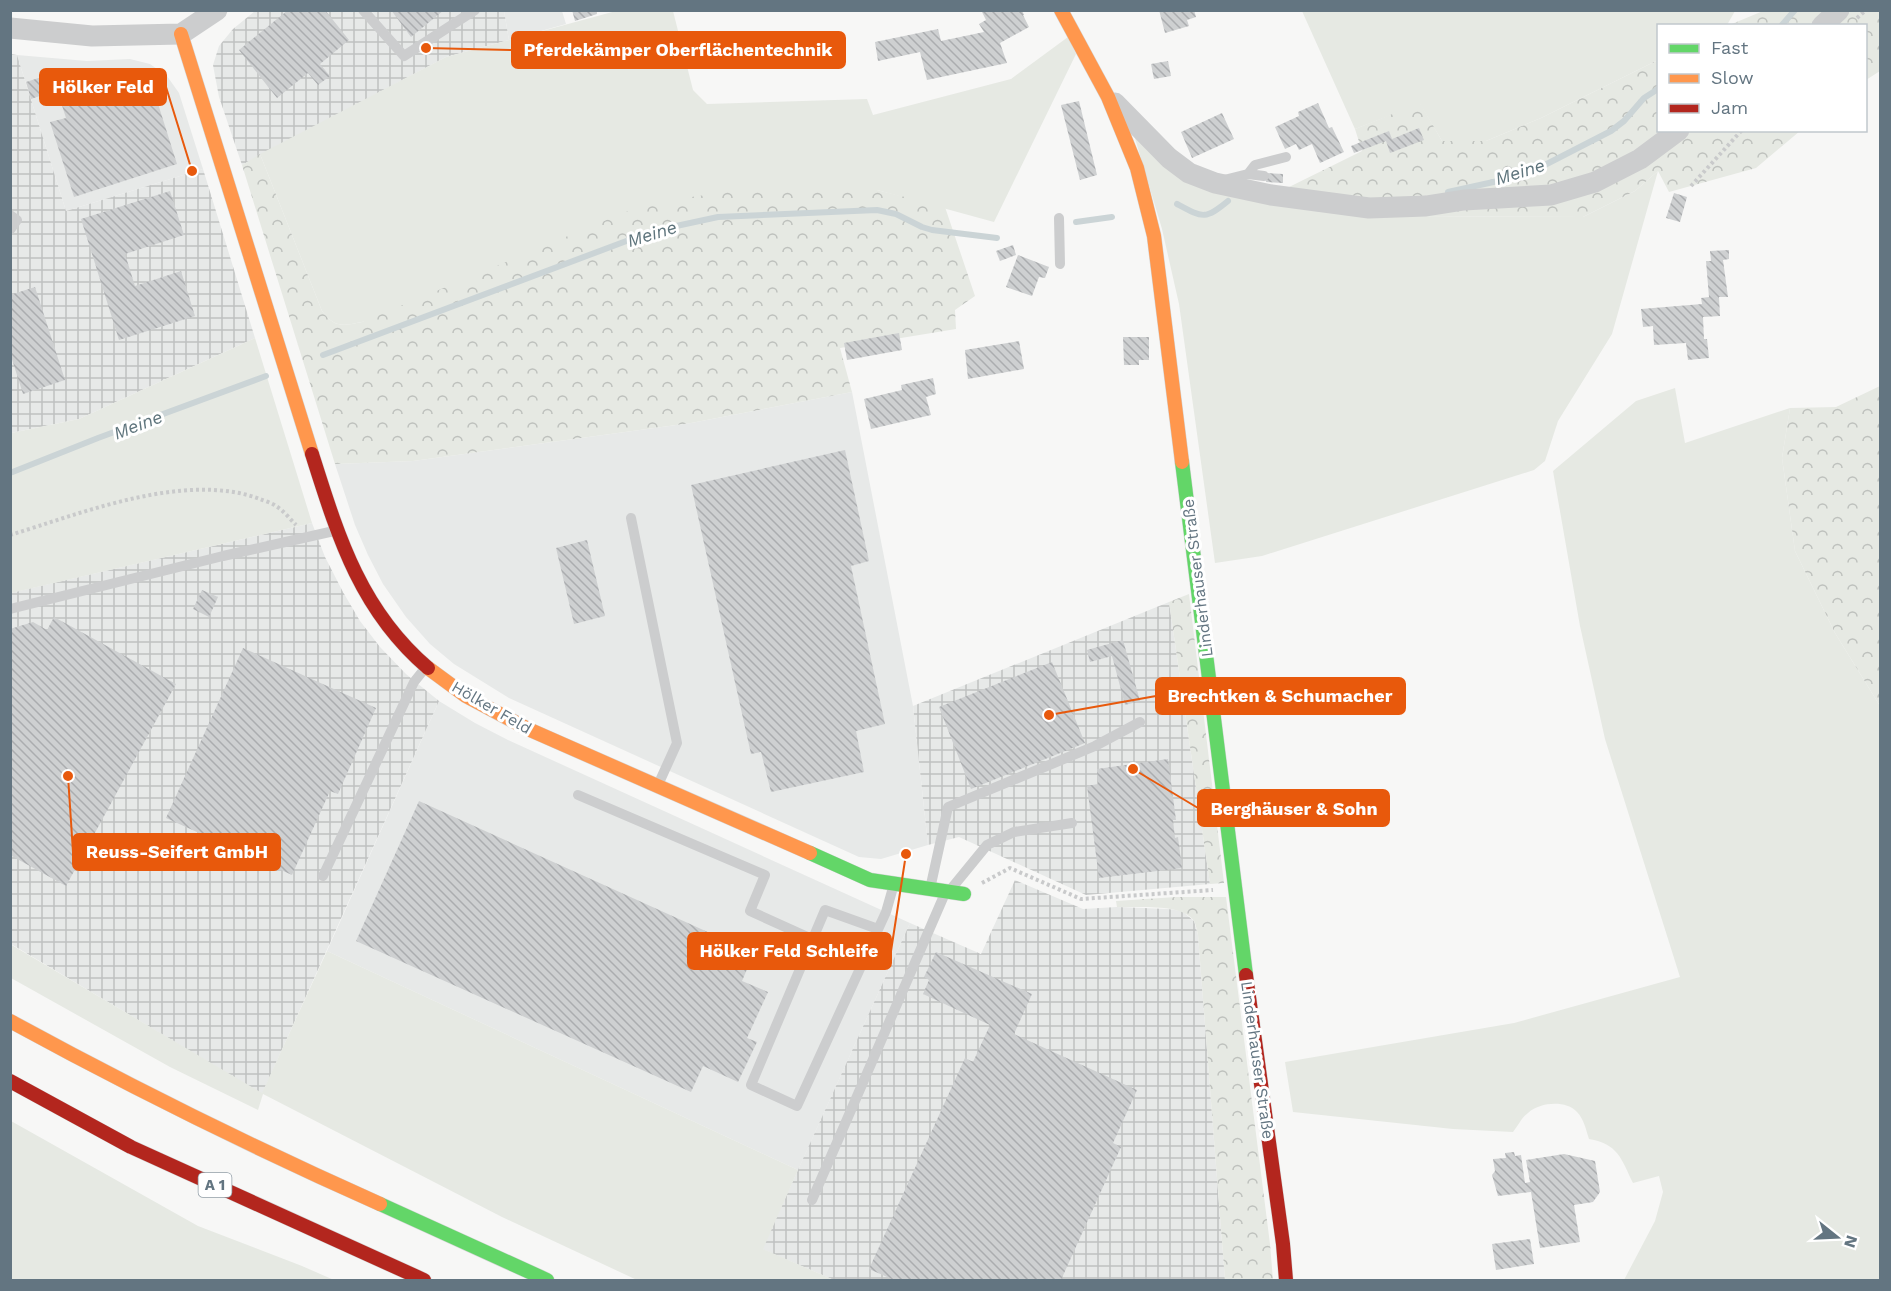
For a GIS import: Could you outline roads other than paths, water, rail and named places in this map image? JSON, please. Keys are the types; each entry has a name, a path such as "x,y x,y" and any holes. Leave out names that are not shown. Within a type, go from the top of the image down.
{"main road":[{"name":"Linderhauser Straße","path":"1061,10 1108,96 1137,168 1154,236 1234,888 1282,1232 1286,1281"},
{"name":"Hölker Feld","path":"181,33 336,531 359,583 390,630 426,667 466,696 528,729 870,880 964,894"},
{"path":"10,1021 98,1069 273,1156 547,1281"},
{"name":"A 1","path":"10,1081 131,1147 424,1281"}],"street":[{"path":"10,28 92,36 181,33 217,10"},
{"path":"1824,24 1839,10"},
{"name":"Linderhauser Straße","path":"1108,96 1169,158 1189,173 1215,183 1271,195 1369,208 1426,206 1464,200 1551,195 1604,177 1640,159 1676,132"}],"lane":[{"path":"363,10 404,56 475,10"},
{"path":"1248,174 1255,165 1286,157"},
{"path":"1215,183 1248,174 1264,176"},
{"path":"10,215 17,220 10,230"},
{"path":"1059,218 1060,264"},
{"path":"631,518 677,742 657,786"},
{"path":"10,609 223,556 336,531"},
{"path":"323,876 414,682 426,667"},
{"path":"930,889 948,807 1095,746 1140,722"},
{"path":"578,795 765,875 750,911 812,939"},
{"path":"813,1200 947,891 987,845 1014,831 1072,824"},
{"path":"878,928 825,910 751,1085 797,1106 886,912 894,884"}],"waterway":[{"name":"Meine","path":"1783,24 1795,10"},
{"name":"Meine","path":"1448,192 1498,181 1537,169 1611,131 1624,121 1644,98 1657,90"},
{"name":"Meine","path":"1177,204 1204,215 1228,201"},
{"name":"Meine","path":"323,355 653,231 718,217 877,210 896,214 932,230 997,238"},
{"name":"Meine","path":"1076,222 1112,217"},
{"name":"Meine","path":"10,473 266,376"}],"place":[{"name":"Pferdekämper Oberflächentechnik","path":"426,48"},
{"name":"Hölker Feld","path":"192,171"},
{"name":"Brechtken & Schumacher","path":"1049,715"},
{"name":"Berghäuser & Sohn","path":"1133,769"},
{"name":"Reuss-Seifert GmbH","path":"68,776"},
{"name":"Hölker Feld Schleife","path":"906,854"}]}
